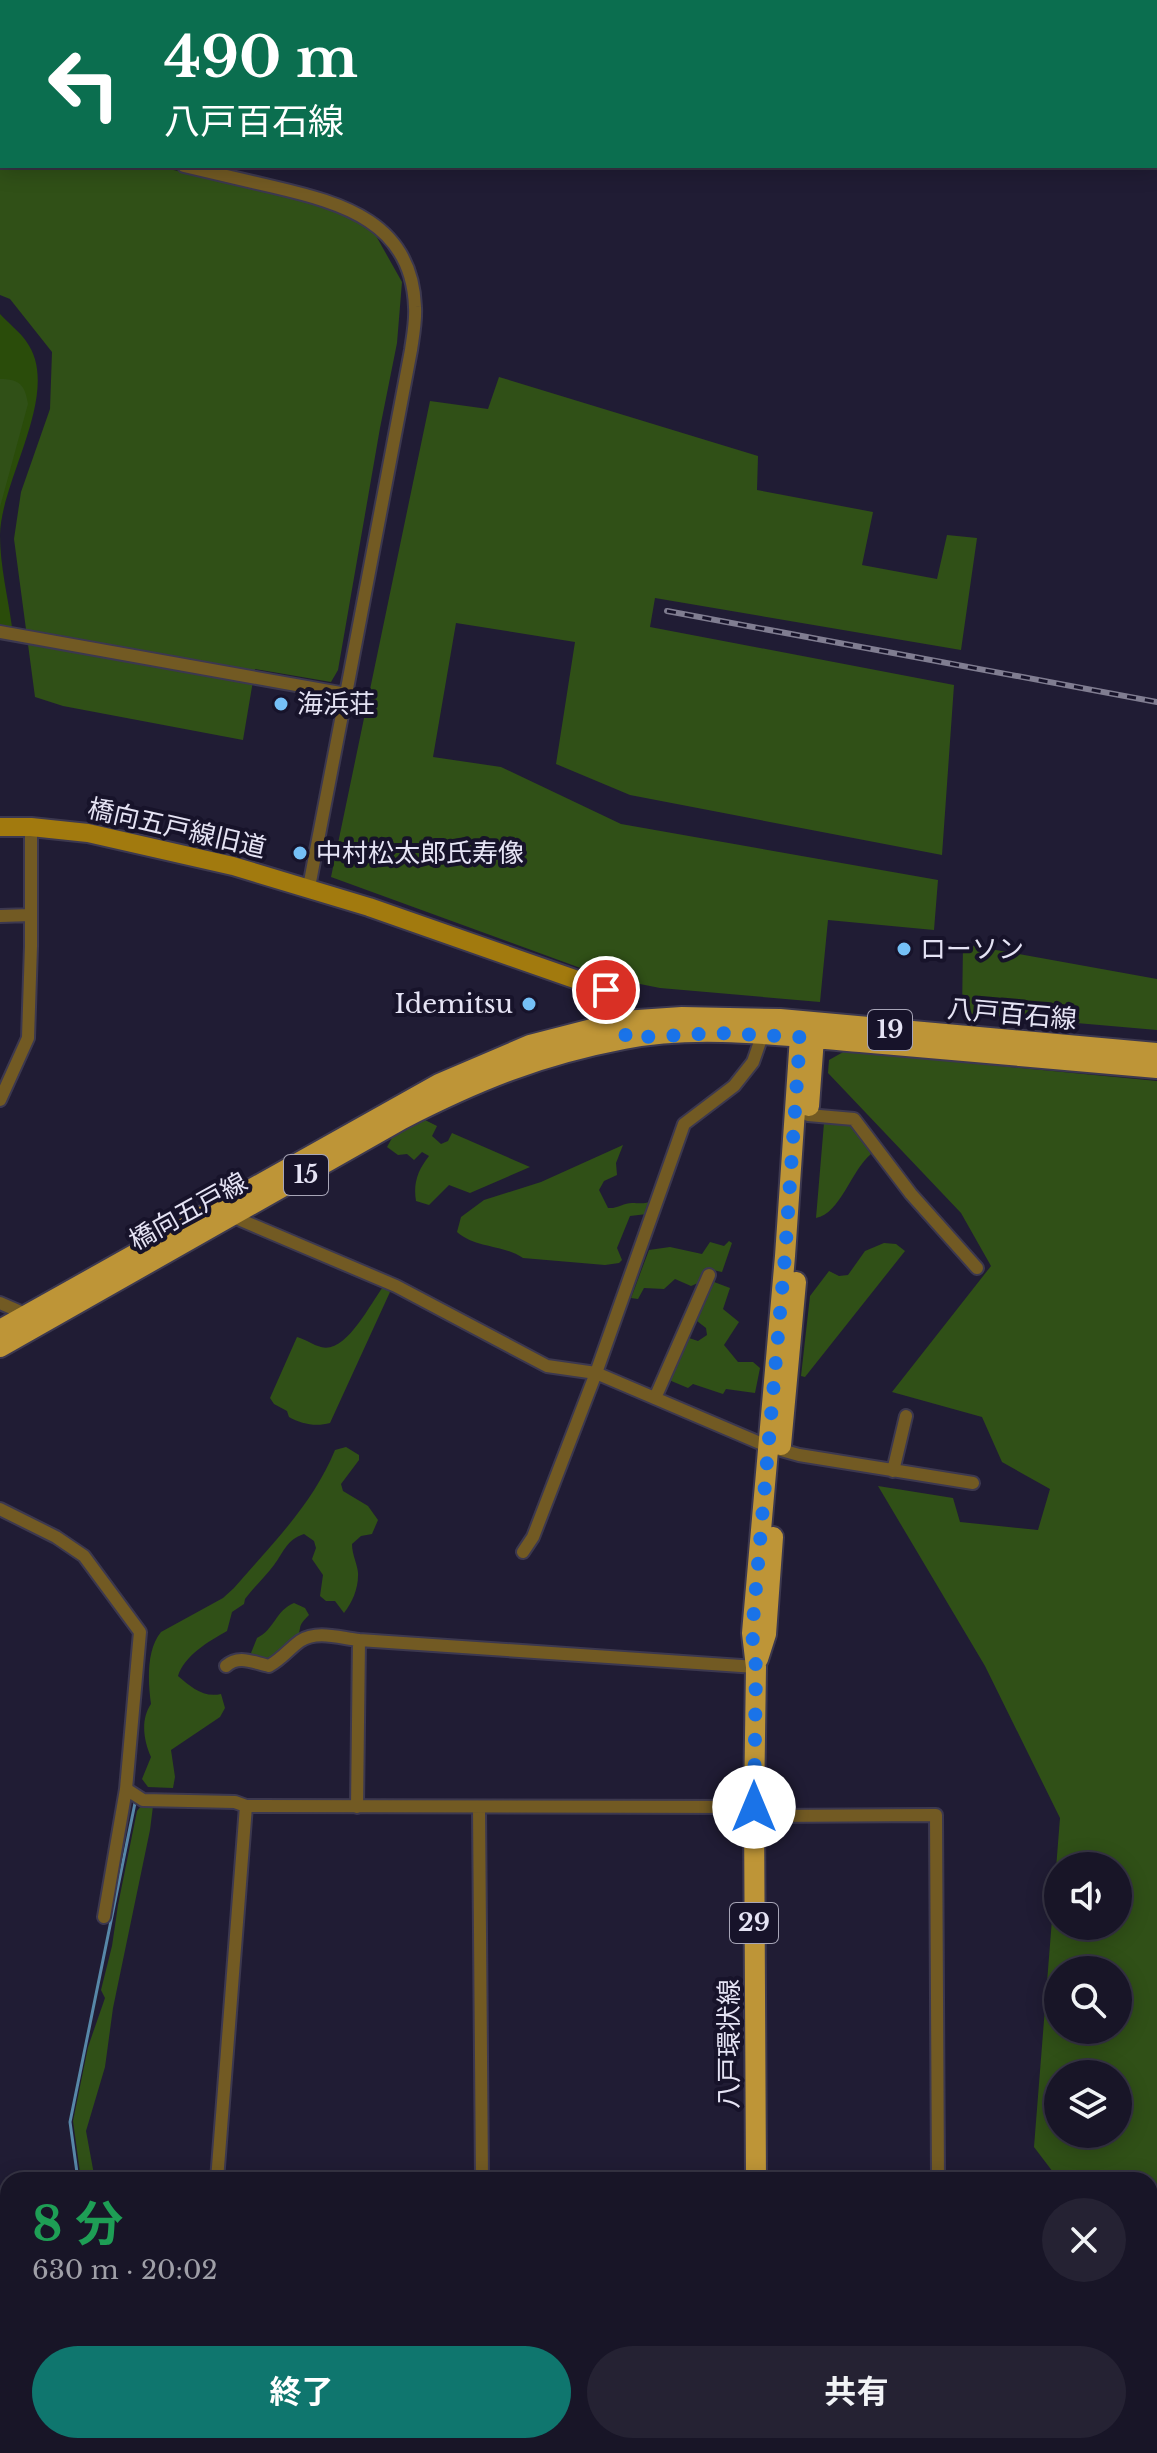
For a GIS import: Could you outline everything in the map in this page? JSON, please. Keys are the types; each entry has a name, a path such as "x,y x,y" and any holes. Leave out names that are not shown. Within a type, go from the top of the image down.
{"main road":[{"name":"八戸百石線","path":"625,1030 723,1017 807,1032 1157,1068"},
{"name":"八戸百石線","path":"625,1030 762,1036 807,1032 1157,1053"},
{"name":"橋向五戸線","path":"0,1347 35,1319 225,1213 396,1107 467,1070 530,1045 625,1030"},
{"name":"八戸環状線","path":"774,1448 808,1115 807,1032"},
{"name":"八戸環状線","path":"756,2172 756,1667 766,1634 785,1256 807,1032"},
{"name":"橋向五戸線","path":"0,1330 35,1319"}],"street":[{"path":"192,168 335,202 363,215 393,242 409,274 415,306 411,350 309,887"},
{"path":"0,632 346,694"},
{"name":"橋向五戸線旧道","path":"0,827 31,827 125,840 309,887 606,990 614,997 625,1030"},
{"path":"0,1100 28,1038 31,827"},
{"path":"0,916 31,915"},
{"path":"523,1552 533,1537 596,1373 684,1124 734,1086 753,1062 762,1036"},
{"path":"808,1115 854,1119 911,1194 977,1268"},
{"path":"225,1213 396,1286 547,1366 596,1373 774,1448 799,1455 973,1483"},
{"path":"655,1398 709,1275"},
{"path":"0,1303 35,1319"},
{"path":"893,1471 906,1416"},
{"path":"0,1509 56,1537 84,1556 140,1632 126,1789 104,1917"},
{"path":"226,1666 240,1658 269,1666 301,1640 316,1634 359,1640 756,1667"},
{"path":"357,1807 359,1640"},
{"path":"126,1789 143,1800 235,1802 246,1806 936,1815 938,2172"},
{"path":"218,2172 246,1806"},
{"path":"479,1808 482,2172"}],"green space":[{"path":"0,168 163,168 335,202 375,234 402,282 397,343 338,670 331,682 255,669 243,740 63,706 35,697 14,539 21,492 50,409 52,352 10,299 0,295"},
{"path":"0,314 26,341 36,361 38,384 27,435 3,512 0,535"},
{"path":"499,377 758,456 757,490 873,512 862,565 937,579 947,535 977,538 961,650 655,598 650,627 954,685 942,855 630,795 556,764 575,642 456,623 433,757 501,767 621,824 938,880 934,930 828,920 820,1002 660,988 605,977 331,877 430,401 488,409"},
{"path":"0,379 20,384 28,404 0,507"},
{"path":"0,535 3,570 12,627 0,625"},
{"path":"963,944 1157,979 1157,1030 962,1013"},
{"path":"845,1051 1157,1081 1157,2172 1053,2172 1034,2147 1044,2020 1044,2044 1132,2044 1132,1956 1049,1956 1050,1940 1132,1940 1132,1852 1057,1852 1060,1818 985,1666 878,1486 953,1498 960,1522 1038,1530 1050,1489 1002,1462 982,1417 892,1392 991,1266 961,1213 828,1073 829,1060"},
{"path":"423,1119 437,1126 432,1136 441,1144 448,1141 452,1133 530,1167 470,1193 449,1185 429,1205 416,1201 417,1177 429,1156 422,1152 414,1160 407,1154 398,1155 387,1147 392,1138"},
{"path":"824,1123 852,1123 871,1154 839,1200 824,1215 816,1218"},
{"path":"623,1145 616,1163 617,1175 604,1181 599,1190 608,1208 650,1202 647,1214 630,1216 617,1248 622,1260 619,1263 605,1265 523,1258 507,1250 473,1241 457,1232 461,1217 484,1200 541,1182"},
{"path":"729,1241 732,1243 722,1272 708,1269 703,1281 691,1286 675,1279 664,1289 644,1288 638,1299 631,1298 649,1250 670,1247 702,1254 710,1242 724,1246"},
{"path":"884,1243 896,1244 905,1251 805,1377 801,1376 810,1296 829,1271 839,1276 848,1275 865,1251"},
{"path":"714,1282 730,1288 723,1309 739,1322 724,1345 738,1362 753,1362 760,1368 755,1393 726,1389 723,1394 693,1384 688,1388 669,1380 689,1338 698,1341 707,1335 706,1328 697,1321"},
{"path":"383,1287 390,1292 330,1423 309,1424 289,1417 287,1411 270,1398 297,1337 321,1347 339,1343 356,1326"},
{"path":"346,1447 359,1455 359,1460 341,1484 343,1491 368,1506 378,1520 372,1534 361,1536 352,1544 358,1576 350,1605 344,1613 335,1601 326,1601 320,1596 323,1575 312,1559 316,1548 314,1541 304,1534 289,1543 244,1604 232,1612 227,1631 198,1650 181,1669 178,1676 193,1688 203,1693 221,1694 225,1708 220,1717 171,1750 175,1777 173,1788 148,1787 142,1779 151,1757 146,1745 144,1724 151,1704 149,1667 156,1639 161,1632 223,1598 234,1588 303,1506 335,1450"},
{"path":"294,1603 305,1608 309,1615 294,1643 283,1653 264,1662 255,1658 251,1653 257,1638 283,1610"},
{"path":"141,1806 153,1806 113,2008 105,2067 86,2131 94,2172 80,2172 73,2121 88,2047 105,1998 101,1990 137,1811"}],"waterway":[{"path":"77,2172 70,2122 135,1803"}],"railway":[{"path":"667,611 1157,702"}],"place":[{"name":"海浜荘","path":"281,704"},
{"name":"中村松太郎氏寿像","path":"300,853"},
{"name":"ローソン","path":"904,949"},
{"name":"Idemitsu","path":"529,1004"}],"route":[{"path":"606,990 620,1007 626,1038 684,1033 800,1037 785,1256 752,1633 756,1667 754,1807"}]}
